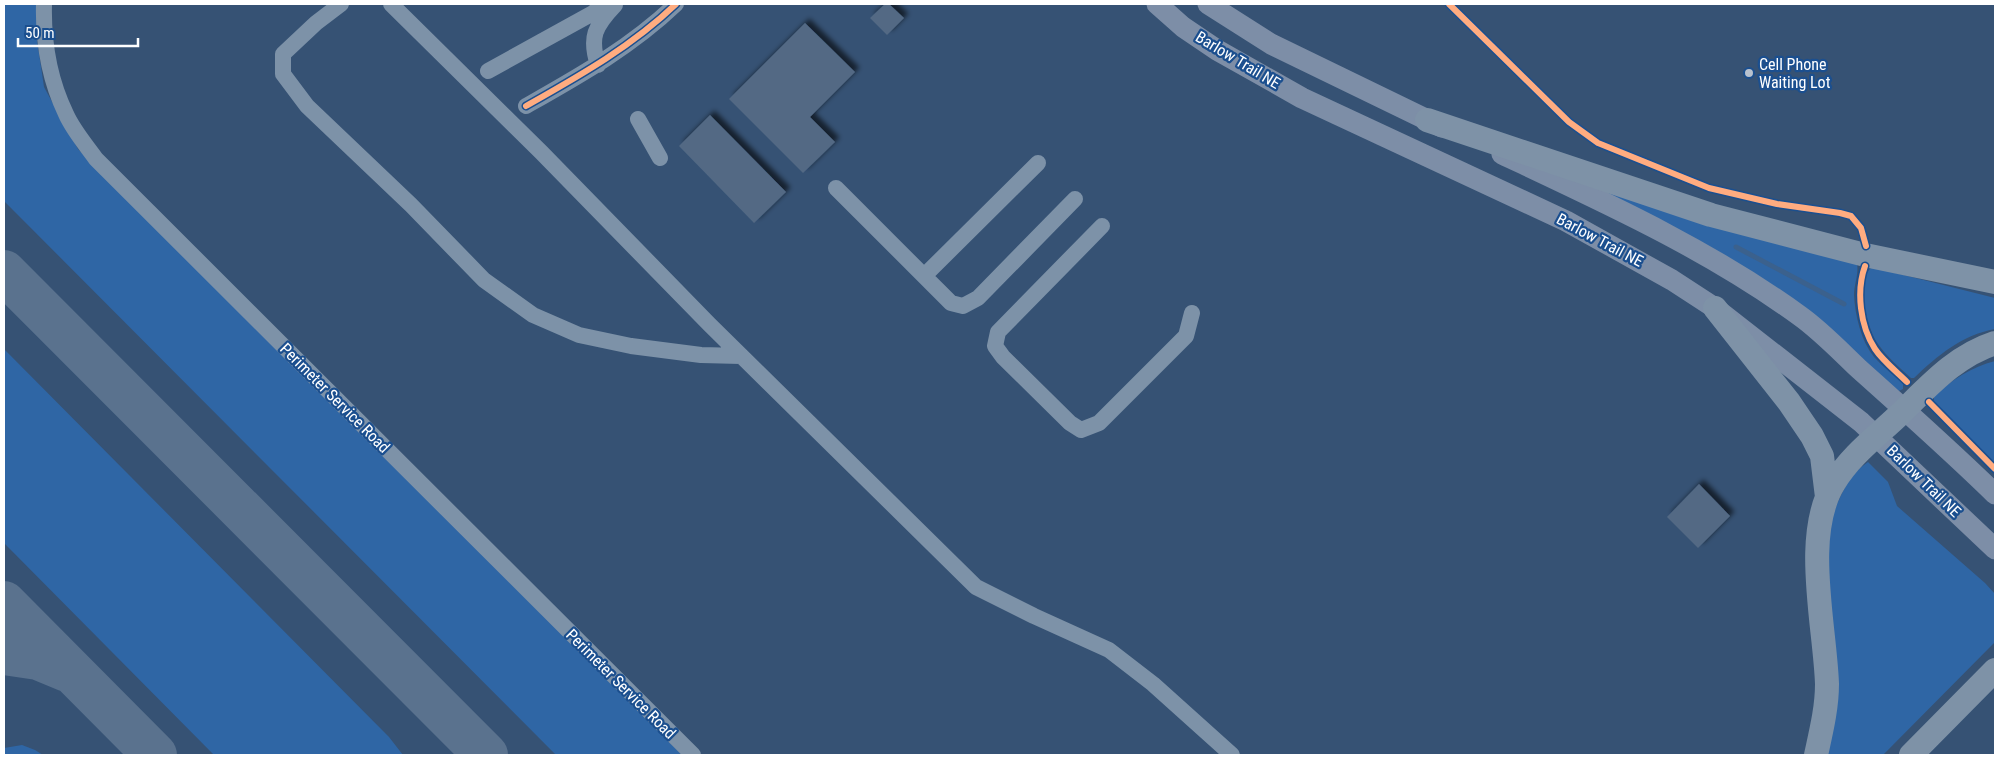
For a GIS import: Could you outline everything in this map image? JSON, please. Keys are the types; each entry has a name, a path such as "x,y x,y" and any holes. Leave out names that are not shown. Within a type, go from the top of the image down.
{"highway":[{"path":"1427,120 1711,215 1865,254 1995,282"},
{"path":"1716,308 1789,402 1812,436 1822,456 1827,497"},
{"path":"1816,755 1827,687 1818,584 1818,546 1821,516 1827,497 1845,467 1952,364 1972,352 1995,343"},
{"path":"1911,755 1995,670"}],"main road":[{"name":"Barlow Trail NE","path":"1157,4 1182,27 1216,50 1302,98 1566,221 1672,280 1716,308 1877,436 1995,549"},
{"name":"Barlow Trail NE","path":"1208,4 1271,44 1427,120 1605,202 1716,261 1802,317 1905,409 1995,494"}],"street":[{"name":"Perimeter Service Road","path":"44,4 44,33 51,79 66,115 96,159 693,755"},
{"path":"341,4 316,23 283,54 283,74 307,106 411,205 484,280 533,315 579,335 631,346 702,355 741,356"},
{"path":"391,4 541,152 741,356 976,587 1109,650 1153,684 1232,755"},
{"path":"488,71 593,13 605,4"},
{"path":"598,65 593,51 593,41 597,27 616,4"},
{"path":"526,106 598,65 632,42 676,4"},
{"path":"638,119 660,158"},
{"path":"924,276 1038,163"},
{"path":"836,188 951,302 963,306 978,298 1074,199"},
{"path":"1102,226 998,332 995,346 1003,357 1070,424 1081,430 1099,423 1186,336 1192,313"}],"shaded area":[{"path":"4,4 37,4 37,40 44,87 78,149 682,755 556,755 4,201"},
{"path":"1598,189 1857,264 1854,295 1857,319 1862,336 1869,351 1903,384 1903,389 1899,391"},
{"path":"1872,267 1995,298 1995,329 1961,341 1941,354 1914,378 1911,378 1882,349 1870,327 1864,305 1864,282 1867,273"},
{"path":"4,349 389,737 403,755 214,755 4,543"},
{"path":"1995,361 1995,463 1934,402 1934,396 1962,375"},
{"path":"1868,462 1888,482 1897,506 1985,583 1995,594 1995,642 1883,755 1827,755 1826,566 1831,516 1848,481"},
{"path":"22,745 43,755 4,755 4,748"}],"building":[{"path":"885,4 889,4 904,18 887,35 870,18"},
{"path":"805,23 855,72 810,117 835,142 803,173 729,99"},
{"path":"710,115 786,192 754,223 679,146"},
{"path":"1699,484 1730,516 1698,548 1667,517"}],"waterway":[{"path":"1736,247 1844,304"}],"taxiway":[{"path":"4,272 486,755"},
{"path":"4,603 155,755"},
{"path":"4,653 38,658 67,670"}],"cycle path":[{"path":"526,106 585,72 623,47 676,4"},
{"path":"1449,4 1569,122 1598,143 1709,188 1777,204 1851,216 1861,228 1866,246"},
{"path":"1865,266 1860,297 1866,330 1878,353 1907,382"},
{"path":"1929,402 1995,469"}],"place":[{"name":"Cell Phone Waiting Lot","path":"1749,73"}]}
